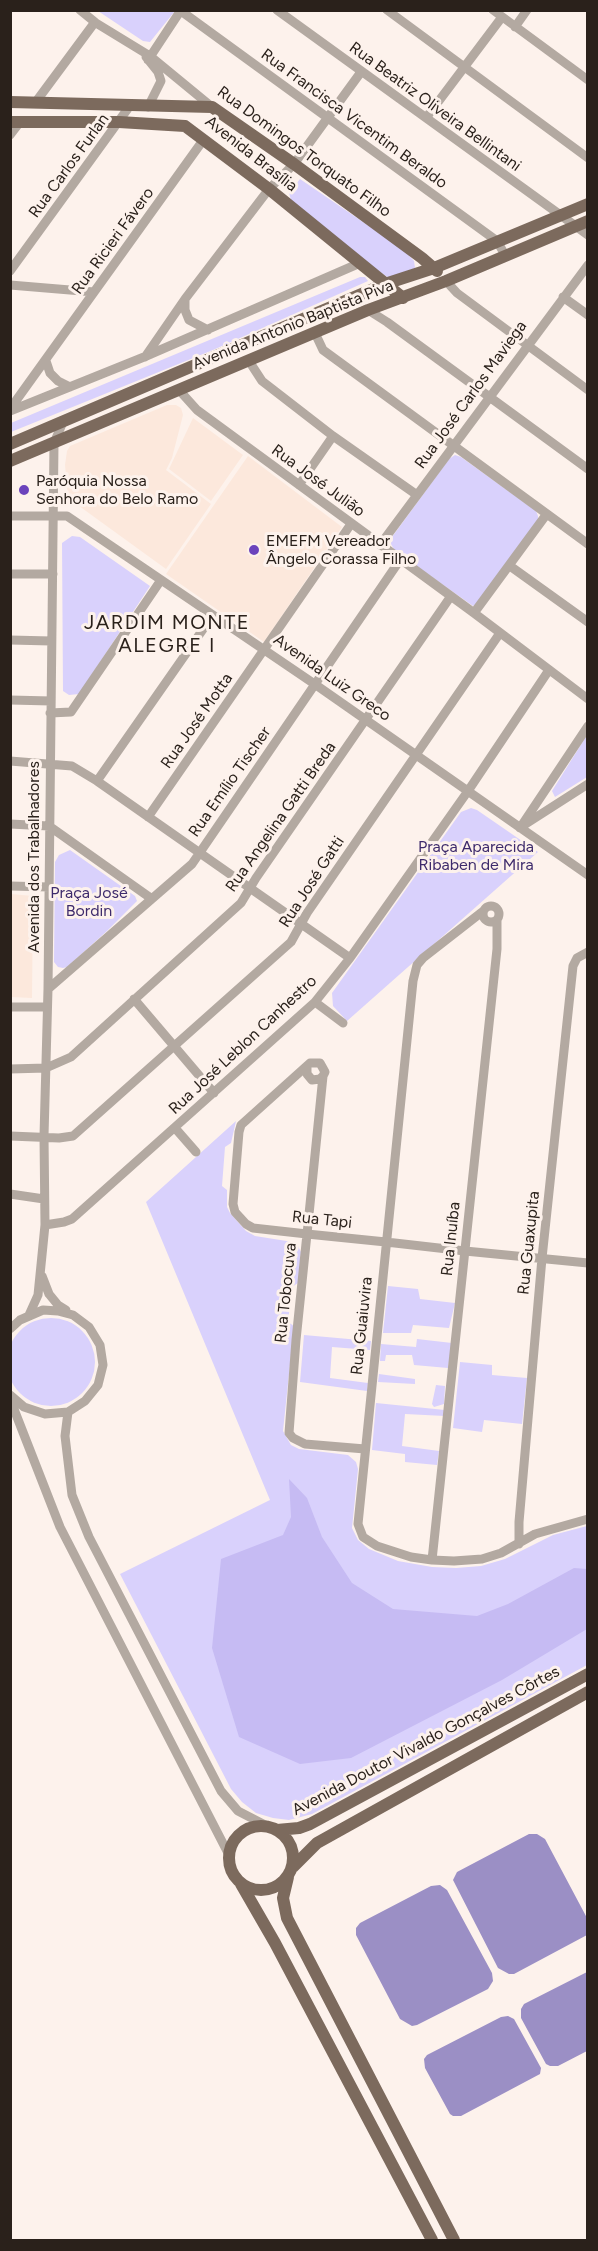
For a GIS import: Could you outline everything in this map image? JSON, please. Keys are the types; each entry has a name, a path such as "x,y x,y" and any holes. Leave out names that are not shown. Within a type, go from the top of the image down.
{"main road":[{"name":"Avenida Brasília","path":"10,102 129,107 212,107"},
{"name":"Rua Domingos Torquato Filho","path":"212,107 294,164 434,268 446,281"},
{"name":"Avenida Brasília","path":"15,122 119,122 185,126 269,189 403,298"},
{"name":"Avenida Antonio Baptista Piva","path":"10,444 386,284 434,268 588,204"},
{"name":"Avenida Antonio Baptista Piva","path":"10,461 368,310 446,281 588,221"},
{"path":"119,398 120,409 125,413"},
{"name":"Avenida Doutor Vivaldo Gonçalves Côrtes","path":"272,1828 299,1828 310,1824 588,1674"},
{"name":"Avenida Doutor Vivaldo Gonçalves Côrtes","path":"291,1872 317,1843 588,1692"},
{"path":"432,2241 271,1936 234,1876 230,1866 231,1845 246,1829 256,1826 272,1828 286,1837 291,1846 294,1856 283,1898 287,1918 454,2241"},
{"path":"241,1884 261,1891 271,1889 281,1885 291,1872"},
{"path":"423,2241 424,2225"}],"street":[{"name":"Rua Domingos Torquato Filho","path":"80,10 140,51 212,107"},
{"name":"Rua Beatriz Oliveira Bellintani","path":"277,10 588,235"},
{"path":"387,10 588,158"},
{"path":"493,10 588,80"},
{"path":"515,27 527,10"},
{"path":"149,58 181,11"},
{"name":"Rua Francisca Vicentim Beraldo","path":"181,11 497,241 505,255"},
{"path":"426,118 502,17"},
{"path":"35,103 95,22"},
{"name":"Rua Domingos Torquato Filho","path":"148,106 161,81 149,58"},
{"path":"144,357 185,299 269,189 294,164 361,72"},
{"name":"Rua Carlos Furlan","path":"10,271 129,107"},
{"path":"10,135 15,122"},
{"name":"Rua Ricieri Fávero","path":"10,410 204,139"},
{"path":"10,410 144,357 360,263"},
{"name":"Rua José Carlos Maviega","path":"380,545 526,345 588,265"},
{"path":"446,281 457,293 588,390"},
{"path":"10,285 94,292"},
{"path":"563,297 588,315"},
{"path":"185,299 185,310 189,320 208,330"},
{"path":"368,310 588,469"},
{"path":"315,333 323,350 588,544"},
{"path":"46,361 50,373 58,381 70,387"},
{"path":"249,361 262,381 333,436 417,495"},
{"name":"Rua José Julião","path":"178,390 197,410 588,699"},
{"name":"Avenida dos Trabalhadores","path":"29,1315 38,1295 45,1225 44,1136 48,989 54,443 63,422"},
{"path":"43,431 54,443"},
{"path":"298,485 333,436"},
{"path":"474,613 546,515"},
{"name":"Avenida Luiz Greco","path":"10,516 67,516 316,685 588,875"},
{"name":"Rua José Motta","path":"148,817 351,524"},
{"name":"Rua Emílio Tischer","path":"48,989 192,864 400,560"},
{"path":"510,566 588,622"},
{"path":"10,574 53,574"},
{"path":"50,713 71,712 161,580"},
{"name":"Rua Angelina Gatti Breda","path":"45,1068 71,1057 241,903 451,596"},
{"path":"97,781 213,615"},
{"name":"Rua José Gatti","path":"10,1136 59,1138 73,1136 291,942 300,925 500,633"},
{"path":"10,640 51,641"},
{"name":"Rua José Leblon Canhestro","path":"45,1225 72,1219 315,1002 350,958 468,791 549,670"},
{"path":"10,700 51,701"},
{"path":"520,828 588,726"},
{"path":"10,762 72,766 97,781 350,958"},
{"path":"551,783 547,796 550,802 557,803"},
{"path":"520,828 588,784"},
{"path":"10,824 49,826 152,899"},
{"path":"10,886 49,887"},
{"path":"490,905 495,906 499,910 499,916 497,920 487,922 482,912 490,905"},
{"name":"Rua Guaiuvira","path":"482,912 423,958 415,971 365,1449 359,1532 367,1542 411,1557 432,1560 482,1558 501,1553 535,1534 588,1519"},
{"name":"Rua Inuíba","path":"432,1560 497,949 497,920"},
{"name":"Rua Guaxupita","path":"519,1544 542,1258 573,966 577,958 588,952"},
{"path":"134,999 214,1093"},
{"path":"315,1002 343,1023"},
{"path":"10,1006 47,1007"},
{"path":"315,1061 320,1063 324,1066 323,1076 312,1080 307,1074 307,1067 315,1061"},
{"name":"Rua Tapi","path":"307,1067 241,1125 238,1132 232,1204 240,1218 254,1228 588,1263"},
{"path":"10,1069 45,1068"},
{"name":"Rua Tobocuva","path":"323,1076 289,1433 293,1438 305,1444 365,1449"},
{"path":"176,1128 196,1152"},
{"path":"10,1194 44,1199"},
{"name":"Avenida dos Trabalhadores","path":"41,1271 49,1294 58,1305 89,1327 100,1345 103,1365 98,1385 85,1401 68,1412"},
{"path":"10,1329 29,1315 51,1311 73,1315"},
{"path":"10,1395 24,1407 45,1414 68,1412 66,1447 72,1495 89,1537 221,1791 238,1811 272,1828"},
{"path":"10,1400 60,1527 229,1855"}],"shaded area":[{"path":"167,405 176,405 181,408 183,415 172,458 166,470 211,504 166,569 68,498 65,465 70,446"},
{"path":"193,418 243,455 211,501 169,469"},
{"name":"EMEFM Vereador Ângelo Corassa Filho","path":"248,456 342,527 264,642 166,574"},
{"path":"11,894 33,896 32,998 11,997"},
{"path":"289,1479 307,1498 322,1537 352,1583 393,1609 477,1616 508,1604 574,1568 587,1569 587,1629 502,1680 351,1758 300,1764 239,1737 212,1648 221,1559 283,1535 291,1517"},
{"path":"529,1834 537,1834 545,1839 587,1918 587,1935 514,1974 509,1974 498,1968 453,1880 457,1872"},
{"path":"440,1885 447,1890 492,1973 493,1981 488,1989 412,2026 400,2019 356,1935 356,1928 360,1923 431,1886"},
{"path":"587,1972 587,2051 558,2066 550,2066 546,2064 521,2018 521,2009 524,2004"},
{"path":"508,2016 514,2019 541,2068 540,2074 461,2116 453,2116 425,2068 424,2059 427,2055 501,2017"}],"green space":[{"path":"98,11 175,11 150,42 143,41"},
{"path":"300,179 404,250 414,261 415,268 389,278 377,270 291,200 289,193"},
{"path":"360,277 365,277 368,281 213,350 11,432 11,423"},
{"path":"455,455 536,511 538,516 538,522 479,603 473,606 395,551 391,544 392,537 449,459"},
{"path":"72,536 80,537 150,586 79,694 69,695 63,691 62,543"},
{"path":"587,735 587,777 555,797 552,791"},
{"name":"Praça Aparecida Ribaben de Mira","path":"471,808 538,852 347,1021 333,1006 332,993 461,812"},
{"name":"Praça José Bordin","path":"70,850 135,896 137,901 107,931 67,967 63,968 58,967 54,962 55,862 59,855"},
{"path":"236,1121 231,1143 225,1147 222,1186 227,1190 227,1207 246,1231 255,1236 293,1242 301,1252 298,1283 292,1287 288,1322 294,1326 283,1431 291,1445 299,1449 348,1455 356,1462 358,1469 352,1528 358,1540 369,1549 398,1561 432,1567 456,1568 481,1566 505,1559 553,1535 587,1526 587,1665 312,1814 289,1820 256,1813 231,1789 120,1574 270,1500 146,1202"},
{"path":"388,1286 418,1289 420,1299 455,1303 449,1328 413,1325 411,1333 383,1333"},
{"path":"51,1318 68,1321 82,1331 92,1345 95,1362 92,1379 82,1393 68,1403 51,1406 34,1403 20,1393 10,1379 7,1362 10,1345 20,1331 34,1321"},
{"path":"304,1335 371,1341 370,1350 332,1347 330,1378 368,1383 367,1391 300,1382"},
{"path":"417,1339 452,1343 448,1368 414,1365 412,1355 386,1355 385,1361 380,1361 381,1344 416,1347"},
{"path":"460,1362 492,1365 492,1375 527,1378 522,1424 484,1420 482,1432 453,1428"},
{"path":"379,1374 415,1379 415,1384 378,1382"},
{"path":"436,1385 445,1386 444,1404 434,1407 432,1404"},
{"path":"376,1403 445,1410 445,1416 405,1414 402,1446 439,1451 437,1465 405,1462 405,1454 372,1450"}],"place":[{"name":"Paróquia Nossa Senhora do Belo Ramo","path":"24,490"},
{"name":"EMEFM Vereador Ângelo Corassa Filho","path":"254,550"}],"district":[{"name":"JARDIM MONTE ALEGRE I","path":"167,634"}]}
